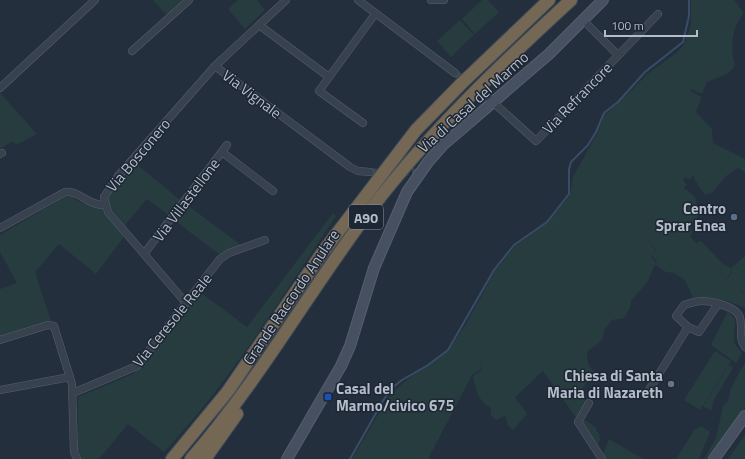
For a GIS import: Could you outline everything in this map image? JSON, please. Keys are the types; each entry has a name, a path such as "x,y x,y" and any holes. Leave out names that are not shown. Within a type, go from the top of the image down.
{"highway":[{"name":"Grande Raccordo Anulare","path":"172,459 228,391 322,253 359,202 416,130 462,83 549,0"},
{"name":"Grande Raccordo Anulare","path":"191,459 219,426 260,370 356,230 412,158 469,95 570,0"},
{"path":"206,459 239,411 260,370"}],"main road":[{"name":"Via di Casal del Marmo","path":"287,459 341,366 350,346 374,268 412,184 431,157 549,54 583,20 598,2"},
{"path":"714,459 745,416"},
{"path":"721,459 745,425"}],"street":[{"path":"132,51 190,0"},
{"name":"Via Vignale","path":"286,0 215,66 350,167 358,171 370,172"},
{"path":"358,0 455,73"},
{"path":"431,0 444,0"},
{"path":"0,88 92,1"},
{"path":"363,123 319,91 375,14"},
{"name":"Via Refrancore","path":"494,102 536,141 658,14"},
{"path":"583,20 618,55"},
{"path":"259,25 329,77"},
{"name":"Via Bosconero","path":"186,303 105,205 104,195 109,187 215,66"},
{"path":"486,95 494,102"},
{"name":"Via Villastellone","path":"144,254 227,145"},
{"path":"222,152 272,191"},
{"path":"0,228 70,191 94,205 105,205"},
{"name":"Via Ceresole Reale","path":"73,392 137,366 223,257 265,240"},
{"path":"718,304 699,332 688,327 676,316 684,305 702,301 718,304 737,312 740,316 741,341 745,347"},
{"path":"0,340 48,325 53,325 70,377 73,392 76,459"},
{"path":"649,390 688,327"},
{"path":"0,390 70,377"},
{"path":"589,403 578,422 602,459"}],"green space":[{"path":"153,0 186,0 167,16"},
{"path":"238,0 257,0 265,10 245,29 228,9"},
{"path":"482,0 488,0 499,12 475,34 462,19"},
{"path":"691,0 734,0 744,13 734,32 732,52 735,66 727,74 707,82 702,94 691,89 690,91 702,97 696,112 712,129 713,143 745,159 745,172 738,168 726,176 713,192 705,195 694,179 695,175 689,179 685,177 683,180 687,185 684,187 685,190 695,197 697,205 693,209 699,215 691,223 688,221 692,232 690,236 696,243 701,241 723,264 731,268 731,272 725,282 731,274 732,267 734,265 744,273 735,265 745,256 745,294 735,286 745,295 745,308 719,299 706,297 693,298 685,280 674,273 666,272 655,265 657,261 652,256 657,251 644,235 656,251 651,257 656,262 648,281 631,301 630,308 624,318 612,320 604,330 601,340 588,351 588,362 594,371 581,391 587,396 585,399 587,403 577,419 543,371 515,397 527,414 513,430 508,425 505,416 496,420 491,416 490,407 482,401 478,394 473,376 482,370 482,364 481,369 472,375 428,459 352,459 386,401 395,390 414,374 449,350 466,324 495,271 515,246 547,223 570,195 573,177 598,132 604,116 646,75 675,54 683,46 691,25"},
{"path":"460,20 474,35 451,57 437,41"},
{"path":"0,93 37,134 16,145 13,141 0,149"},
{"path":"134,162 181,201 170,216 147,199 125,225 109,206 106,197"},
{"path":"68,195 77,201 104,210 124,237 96,274 59,244 35,272 51,321 0,337 0,289 17,283 0,252 0,235"},
{"path":"186,204 241,245 220,255 174,220"},
{"path":"333,213 336,216 276,307 234,367 212,396 164,452 128,424 99,459 81,459 78,452 78,397 133,374 142,365 200,292 247,327"},
{"path":"728,311 735,319 734,343 742,353 736,363 711,345"},
{"path":"715,351 731,361 700,410 684,400"},
{"path":"745,362 745,408 712,459 704,459 716,438 723,406 728,401 731,388"},
{"path":"729,365 733,368 714,400 711,411 703,406"},
{"path":"582,418 597,428 596,431 599,433 600,440 597,447 582,424"},
{"path":"701,426 710,432 699,459 676,459 695,429"},
{"path":"745,435 745,459 728,459"},
{"path":"609,439 643,459 604,459 602,456"}],"waterway":[{"path":"350,459 384,399 392,388 448,350 494,270 514,245 547,222 569,194 569,169 571,162 588,145 596,132 604,113 618,102 645,72 683,42 689,16 689,0"}],"tunnel":[{"path":"455,73 485,95"},
{"path":"370,172 420,172"}],"place":[{"name":"Centro Sprar Enea","path":"734,217"},
{"name":"Chiesa di Santa Maria di Nazareth","path":"671,384"},
{"name":"Casal del Marmo/civico 675","path":"328,397"}]}
